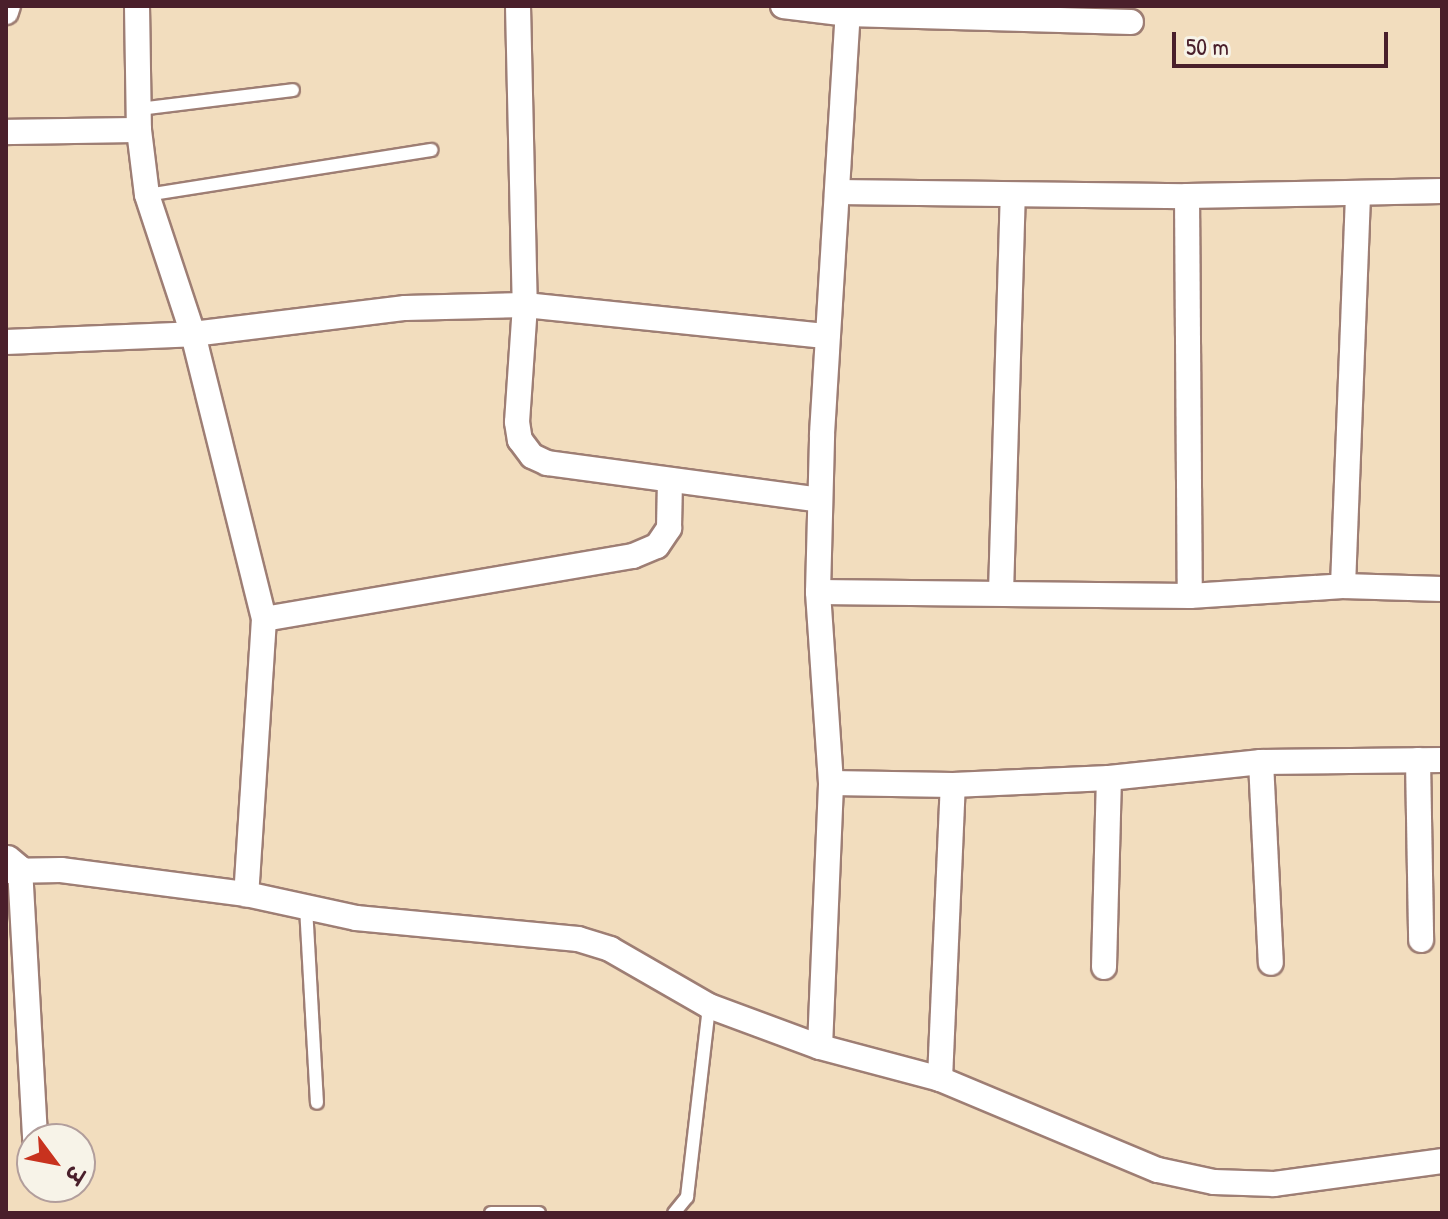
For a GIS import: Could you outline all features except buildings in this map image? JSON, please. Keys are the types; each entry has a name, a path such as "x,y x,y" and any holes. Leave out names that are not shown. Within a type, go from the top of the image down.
{"street":[{"path":"6,12 8,6"},
{"path":"137,6 139,120 147,195 193,334 264,619 246,894"},
{"path":"518,6 525,305 517,422 520,440 532,456 547,463 820,500"},
{"path":"783,6 1131,22"},
{"path":"820,1047 831,783 818,592 820,500 848,10"},
{"path":"6,132 139,120"},
{"path":"837,192 1187,196 1442,191"},
{"path":"1343,586 1358,193"},
{"path":"1001,593 1013,195"},
{"path":"1187,196 1190,596"},
{"path":"6,342 193,334 405,308 525,305 827,336"},
{"path":"264,619 633,556 657,546 669,528 670,480"},
{"path":"818,592 1190,596 1343,586 1442,589"},
{"path":"831,783 953,785 1109,778 1261,762 1430,760 1421,940"},
{"path":"1261,762 1271,963"},
{"path":"1104,967 1109,778"},
{"path":"940,1079 953,785"},
{"path":"34,1123 11,865 246,894 356,918 578,939 610,949 709,1006 820,1047 940,1079 1158,1170 1214,1182 1274,1184 1442,1161"}],"lane":[{"path":"139,120 293,90"},
{"path":"147,195 431,150"},
{"path":"306,907 317,1103"},
{"path":"674,1213 687,1197 709,1006"},
{"path":"491,1213 539,1213"}]}
